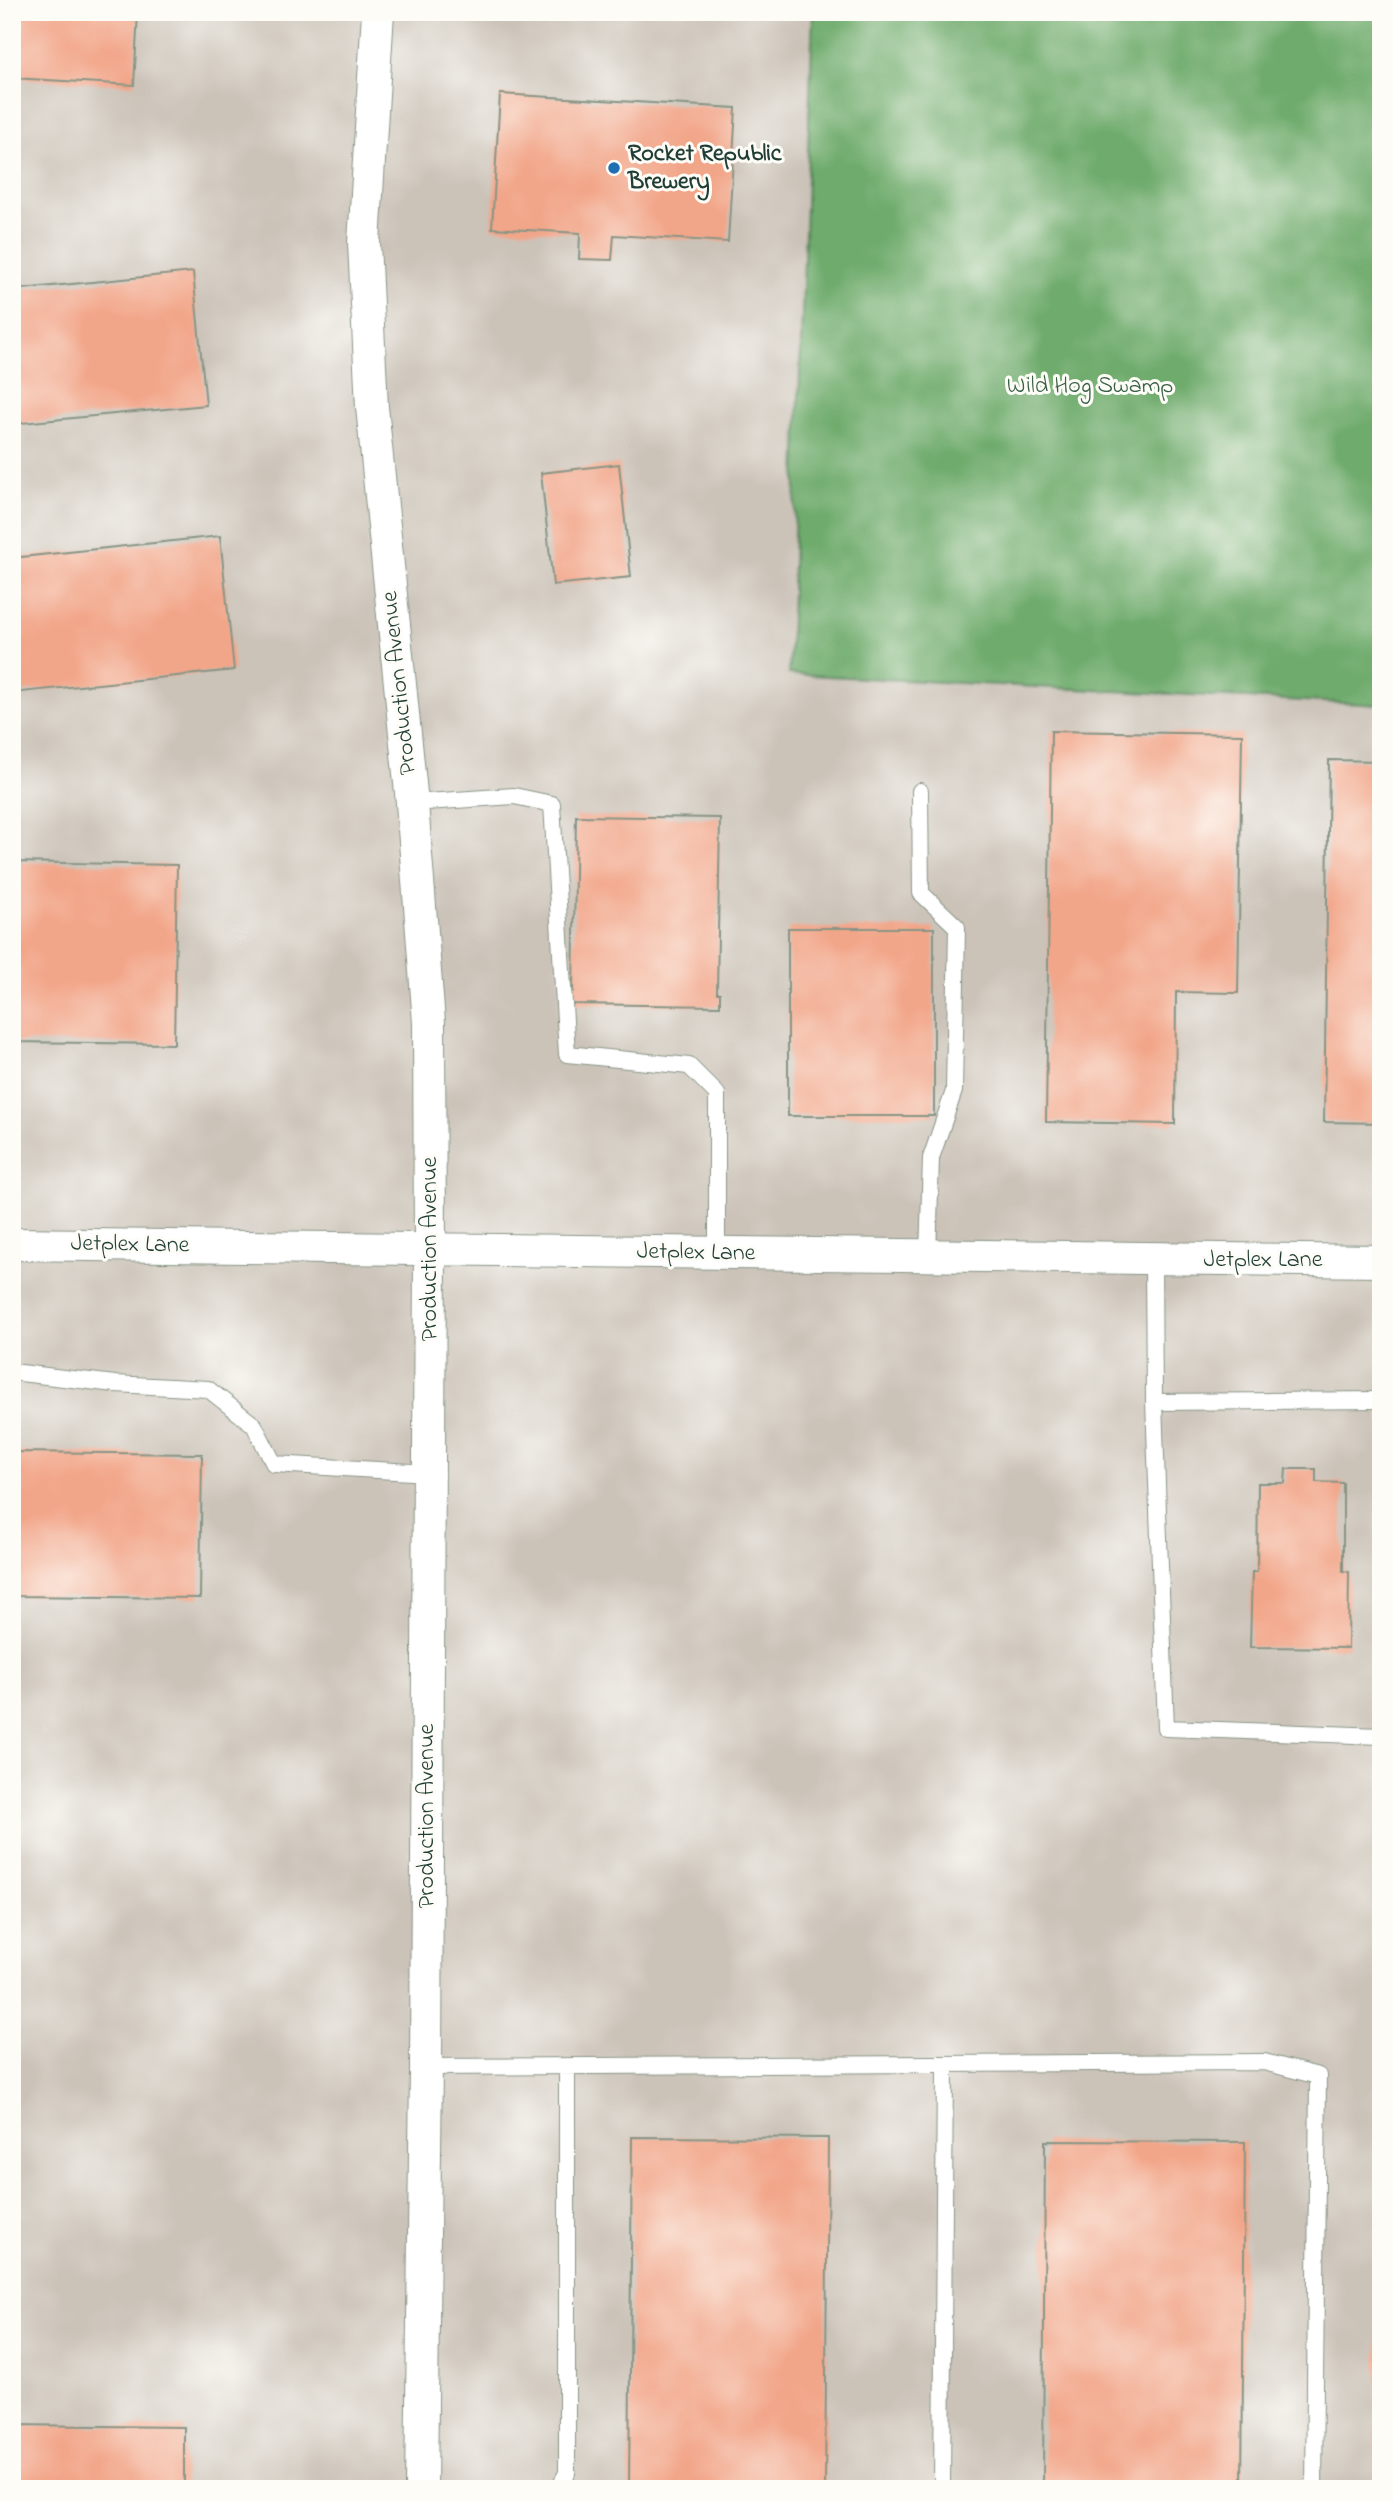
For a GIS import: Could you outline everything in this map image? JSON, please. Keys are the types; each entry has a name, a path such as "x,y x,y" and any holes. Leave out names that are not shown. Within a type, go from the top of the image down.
{"street":[{"name":"Production Avenue","path":"378,12 363,243 372,407 412,803 429,1023 426,2067 421,2489"},
{"name":"Jetplex Lane","path":"12,1244 1381,1261"}],"lane":[{"path":"920,791 921,893 957,927 954,1090 931,1158 928,1257"},
{"path":"412,803 514,796 552,804 567,1054 689,1066 717,1094 718,1254"},
{"path":"1153,1260 1154,1402 1166,1728 1381,1737"},
{"path":"12,1371 115,1384 208,1389 254,1425 274,1464 429,1473"},
{"path":"1154,1402 1381,1400"},
{"path":"426,2067 1264,2062 1318,2076 1314,2489"},
{"path":"942,2489 945,2064"},
{"path":"558,2489 567,2473 566,2066"}],"shaded area":[{"path":"12,12 813,12 789,674 1381,705 1381,2489 12,2489"}],"green space":[{"name":"Wild Hog Swamp","path":"813,12 1381,12 1381,705 789,674"}],"building":[{"path":"12,12 138,12 134,85 12,78"},
{"name":"Rocket Republic Brewery","path":"500,94 736,108 728,242 614,235 612,260 579,259 580,233 492,228"},
{"path":"193,272 206,405 12,424 12,290"},
{"path":"619,464 631,577 553,585 541,473"},
{"path":"220,536 234,670 12,693 12,558"},
{"path":"1051,731 1242,734 1238,993 1176,992 1175,1124 1046,1122"},
{"path":"1329,760 1381,761 1381,1123 1324,1122"},
{"path":"576,816 720,818 717,993 720,993 720,1006 570,1004 570,990 573,991"},
{"path":"12,862 177,865 174,1044 12,1042"},
{"path":"788,928 934,928 934,1116 788,1116"},
{"path":"12,1452 202,1454 200,1598 12,1596"},
{"path":"1286,1469 1316,1469 1316,1482 1343,1483 1343,1571 1349,1572 1348,1648 1250,1647 1252,1572 1257,1572 1258,1483 1285,1483"},
{"path":"632,2137 828,2138 825,2489 629,2489"},
{"path":"1045,2141 1245,2142 1242,2489 1043,2489"},
{"path":"1378,2263 1381,2263 1381,2489 1375,2489"},
{"path":"12,2425 184,2427 184,2489 12,2489"}],"place":[{"name":"Rocket Republic Brewery","path":"614,168"}]}
